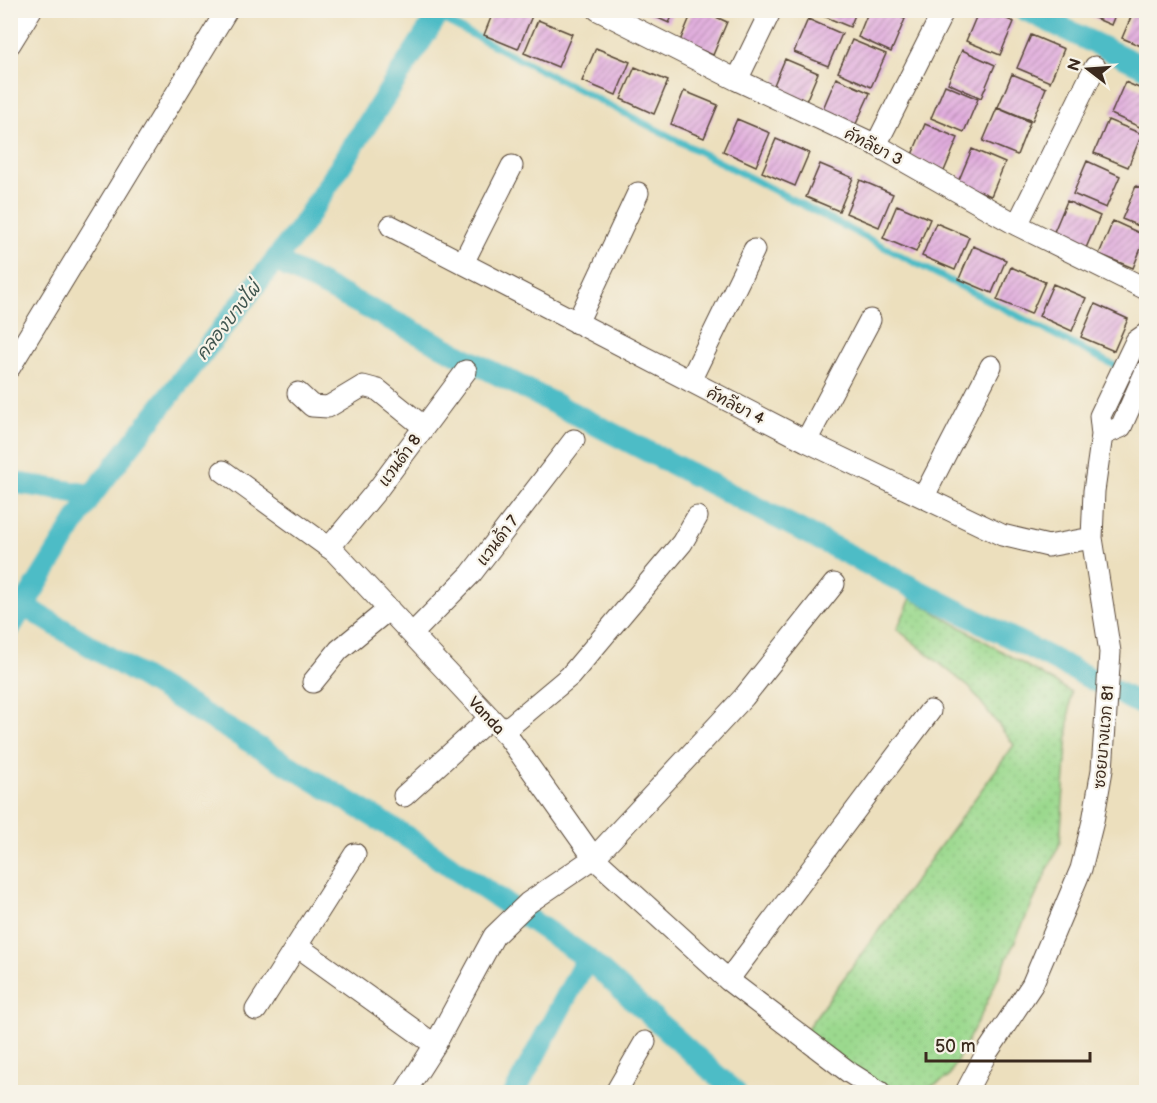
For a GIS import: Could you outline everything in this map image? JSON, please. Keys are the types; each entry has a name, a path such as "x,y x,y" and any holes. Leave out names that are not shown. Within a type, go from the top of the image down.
{"street":[{"path":"10,44 31,10"},
{"path":"10,367 227,10"},
{"path":"737,80 771,10"},
{"path":"876,146 944,10"},
{"name":"คัทลียา 3","path":"603,11 737,80 876,146 1017,225 1146,289"},
{"path":"1017,225 1095,67"},
{"path":"463,263 512,166"},
{"path":"577,323 638,193"},
{"name":"คัทลียา 4","path":"391,226 806,441 1002,535 1048,546 1092,538"},
{"path":"690,381 754,250"},
{"path":"806,441 870,320"},
{"path":"1108,426 1141,338"},
{"path":"924,496 991,366"},
{"name":"แวนด้า 8","path":"329,548 378,489 466,371"},
{"name":"ซอยบางแวก 81","path":"966,1092 986,1054 1032,985 1081,869 1093,821 1102,770 1110,652 1092,538 1094,491 1108,426 1146,371"},
{"path":"298,393 312,406 328,407 358,388 369,386 378,390 424,427"},
{"name":"แวนด้า 7","path":"412,634 471,574 574,440"},
{"name":"Vanda","path":"223,471 329,548 389,609 496,725 594,858 728,980 850,1073 880,1092"},
{"path":"404,796 496,725 570,676 682,543 697,517"},
{"path":"405,1092 435,1045 485,951 504,925 528,903 594,858 744,697 834,584"},
{"path":"314,682 339,650 389,609"},
{"path":"728,980 930,711"},
{"path":"256,1010 355,854"},
{"path":"297,946 435,1045"},
{"path":"616,1092 645,1042"}],"green space":[{"path":"911,598 1071,692 1060,843 982,1013 948,1078 919,1092 896,1092 857,1082 803,1034 1014,745 970,688 897,629"}],"building":[{"path":"494,10 519,10 532,16 518,49 484,35"},
{"path":"640,10 675,10 669,23"},
{"path":"693,10 701,10 727,22 713,55 680,41"},
{"path":"817,10 857,10 850,27 816,13"},
{"path":"869,10 885,10 905,19 891,52 858,37"},
{"path":"979,10 986,10 1014,22 1000,55 966,41"},
{"path":"1076,10 1117,10 1111,25"},
{"path":"1134,10 1146,10 1146,48 1122,38"},
{"path":"808,19 842,34 828,66 794,52"},
{"path":"538,20 572,34 558,67 524,53"},
{"path":"1031,35 1064,49 1050,82 1017,68"},
{"path":"852,40 886,54 871,87 838,72"},
{"path":"596,48 630,62 616,95 582,81"},
{"path":"962,50 995,65 981,98 948,83"},
{"path":"785,59 818,73 804,106 771,92"},
{"path":"635,67 668,81 654,114 621,99"},
{"path":"1012,74 1046,88 1032,121 998,107"},
{"path":"836,78 870,93 855,126 822,111"},
{"path":"1125,82 1146,91 1144,129 1111,114"},
{"path":"945,85 978,99 964,132 931,118"},
{"path":"684,91 718,105 704,138 671,124"},
{"path":"997,108 1030,122 1017,155 983,141"},
{"path":"737,119 770,133 756,166 723,151"},
{"path":"1108,120 1142,134 1128,167 1094,153"},
{"path":"925,124 958,138 944,171 911,157"},
{"path":"776,139 809,153 795,186 762,172"},
{"path":"972,149 1005,163 991,196 958,182"},
{"path":"1087,161 1120,176 1106,208 1073,194"},
{"path":"820,164 853,178 839,211 806,197"},
{"path":"860,180 893,194 879,227 846,213"},
{"path":"1136,186 1146,190 1146,229 1122,219"},
{"path":"1067,201 1100,216 1086,248 1053,234"},
{"path":"897,205 930,219 916,252 883,238"},
{"path":"1113,221 1146,236 1133,268 1099,254"},
{"path":"936,223 969,237 955,270 922,256"},
{"path":"973,246 1006,260 992,293 959,279"},
{"path":"1011,267 1045,282 1031,314 997,300"},
{"path":"1053,284 1086,298 1072,331 1039,316"},
{"path":"1095,304 1128,319 1114,351 1081,337"}],"waterway":[{"name":"คลองบางไผ่","path":"10,628 92,495 301,227 441,10"},
{"path":"1025,10 1146,68"},
{"path":"438,17 1121,369"},
{"path":"276,261 1146,707"},
{"path":"10,482 92,495"},
{"path":"24,606 401,833 587,958 735,1092"},
{"path":"515,1092 587,958"}]}
